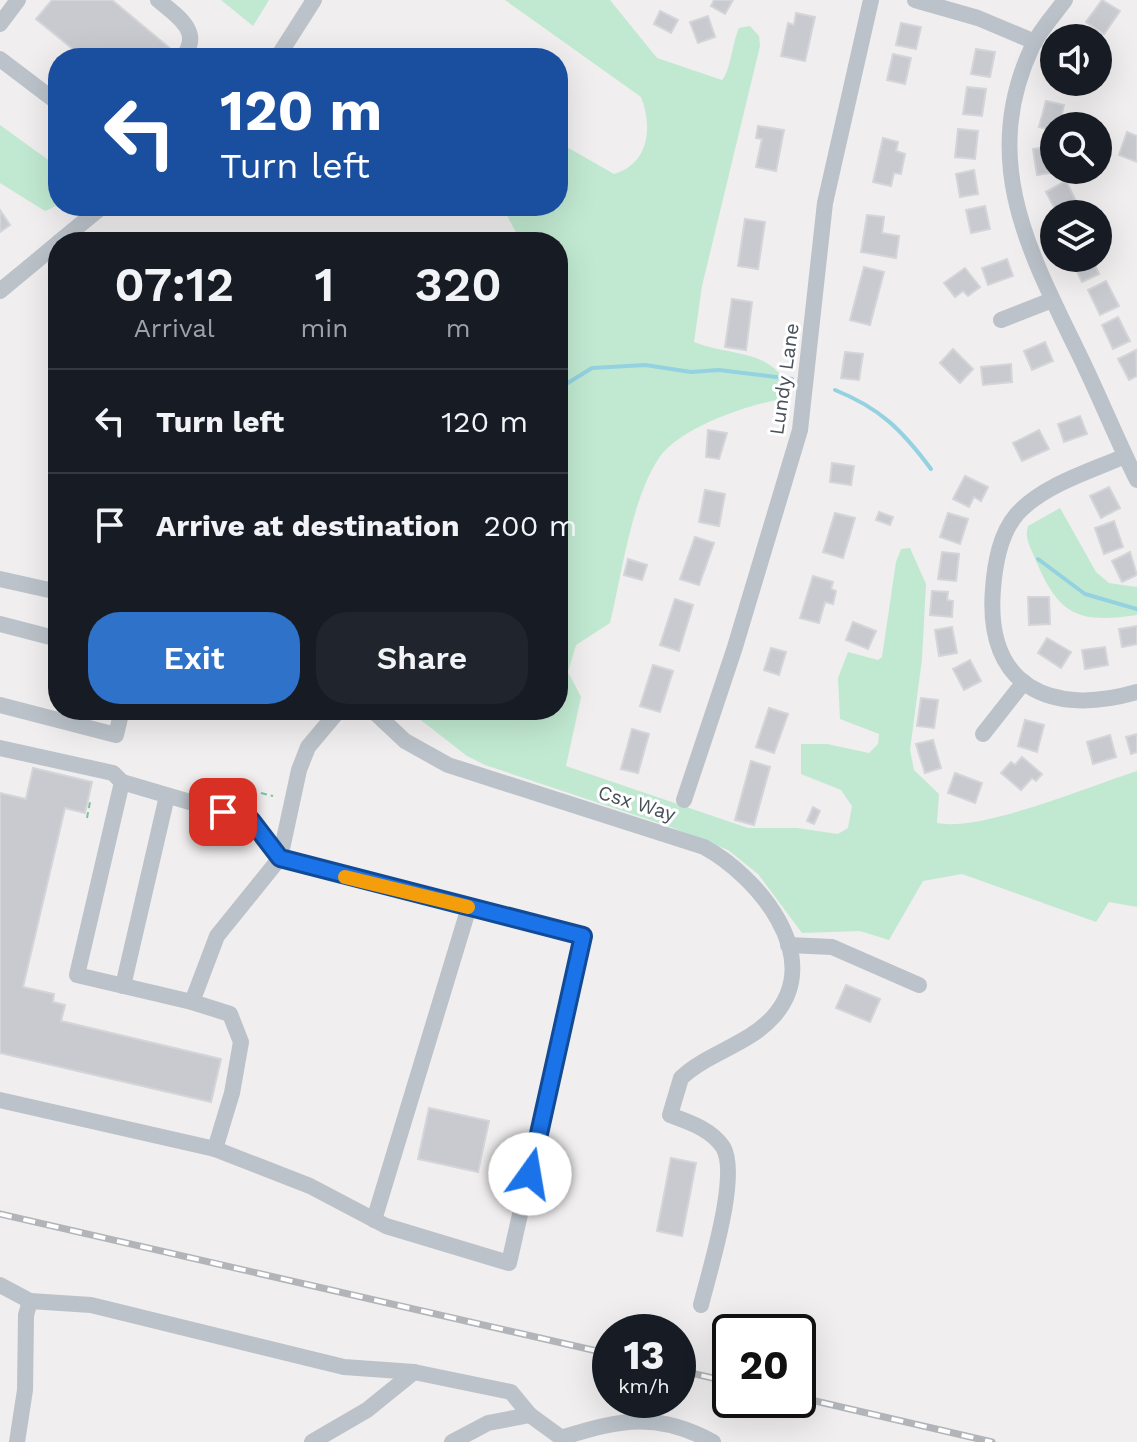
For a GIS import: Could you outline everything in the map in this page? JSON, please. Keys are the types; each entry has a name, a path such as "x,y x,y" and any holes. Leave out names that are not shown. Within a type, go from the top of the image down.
{"street":[{"path":"0,24 18,0"},
{"path":"158,0 187,25 191,41 187,48"},
{"path":"283,48 314,0"},
{"name":"Lundy Lane","path":"684,800 744,618 800,430 825,203 871,0"},
{"path":"915,0 978,18 1035,42"},
{"path":"1065,0 1035,42 1013,108 1009,175 1021,224 1052,300 1137,480"},
{"path":"0,59 48,95"},
{"path":"70,232 90,216"},
{"path":"0,291 48,250"},
{"path":"1001,320 1052,300"},
{"path":"1125,456 1031,501 1016,516 1002,541 994,576 992,623 1007,663 1024,682 1048,696 1080,703 1137,692"},
{"path":"0,579 48,590"},
{"path":"0,624 48,636"},
{"path":"983,734 1024,682"},
{"path":"0,705 48,717"},
{"path":"58,720 116,735 120,720"},
{"path":"192,1002 217,936 280,858 299,770 308,747 331,720"},
{"name":"Csx Way","path":"383,720 405,741 448,765 692,842 725,858 767,899 788,945 791,978 774,1016 750,1036 681,1078 670,1115 701,1126 723,1147 729,1172 701,1305"},
{"path":"0,748 113,773 122,782 251,820 280,858 583,936 509,1263 374,1220 310,1186 215,1149 0,1100"},
{"path":"122,782 77,975 230,1014 241,1042 232,1093 215,1149"},
{"path":"123,986 167,796"},
{"path":"374,1220 469,907"},
{"path":"788,945 809,943 832,947 919,985"},
{"path":"0,1285 30,1301 91,1305 344,1367 414,1372 511,1392 530,1415 565,1440 608,1424 654,1420 687,1427 713,1442"},
{"path":"17,1442 25,1390 26,1315 30,1301"},
{"path":"312,1442 367,1410 414,1372"},
{"path":"452,1442 488,1423 530,1415"}],"path":[{"path":"261,793 273,796"},
{"path":"87,818 90,802"}],"green space":[{"path":"221,0 269,0 253,26"},
{"path":"505,0 610,0 657,58 722,80 739,28 750,26 759,36 760,46 702,286 694,342 762,360 782,376 789,390 783,399 752,406 698,427 659,458 649,475 634,516 610,623 576,645 568,672 568,232 516,232 507,216 568,216 568,148 614,174 635,162 647,132 641,97"},
{"path":"0,125 48,160 48,210 45,211 0,183"},
{"path":"1060,508 1096,572 1109,583 1137,587 1137,615 1085,616 1073,612 1053,593 1030,547 1027,530 1028,526"},
{"path":"910,548 926,584 922,659 910,750 914,770 939,794 937,823 980,821 1007,814 1137,771 1137,907 1109,902 1096,922 962,874 923,881 889,940 860,931 802,933 758,874 728,850 467,756 421,720 568,720 568,672 581,697 566,766 748,828 797,828 838,834 848,828 852,806 841,790 801,774 801,744 827,744 869,753 878,744 879,734 840,719 838,678 848,652 878,660 882,657 896,562 901,549"}],"building":[{"path":"52,0 112,0 170,48 72,48 36,19"},
{"path":"714,0 733,0 725,14 711,6"},
{"path":"1102,0 1120,11 1111,24 1086,22"},
{"path":"660,11 678,20 671,33 654,24"},
{"path":"796,13 815,17 805,61 781,56 788,23 794,25"},
{"path":"708,16 715,37 698,43 690,22"},
{"path":"901,23 921,27 916,49 896,45"},
{"path":"976,49 995,52 990,77 971,74"},
{"path":"893,54 911,58 905,84 887,80"},
{"path":"967,87 986,89 982,116 963,114"},
{"path":"1046,101 1064,105 1062,112 1043,112"},
{"path":"758,126 784,130 776,171 756,167 762,139 756,138"},
{"path":"958,129 978,131 975,159 955,157"},
{"path":"1127,132 1137,136 1137,162 1119,155"},
{"path":"883,138 898,142 896,151 905,154 901,174 894,173 891,186 873,182"},
{"path":"1040,148 1040,175 1037,175 1033,149"},
{"path":"974,170 978,194 960,197 956,174"},
{"path":"1061,184 1068,184 1076,200 1050,200 1046,192"},
{"path":"985,206 990,229 971,233 966,210"},
{"path":"0,210 10,225 0,232"},
{"path":"867,215 884,217 882,233 899,236 896,258 861,252"},
{"path":"745,219 765,222 758,269 738,266"},
{"path":"1007,259 1013,276 988,285 982,268"},
{"path":"864,267 884,272 870,325 850,320"},
{"path":"965,268 980,287 968,296 963,291 955,297 944,283"},
{"path":"1077,272 1098,272 1099,274 1082,282"},
{"path":"1106,281 1119,306 1100,315 1088,290"},
{"path":"732,299 752,302 746,350 725,347"},
{"path":"1118,317 1130,341 1113,349 1102,325"},
{"path":"1045,342 1053,361 1032,370 1024,351"},
{"path":"953,349 973,369 960,383 940,363"},
{"path":"1136,350 1137,376 1129,380 1118,359"},
{"path":"845,352 863,354 859,380 841,378"},
{"path":"1011,364 1012,382 983,385 981,367"},
{"path":"1080,416 1087,434 1064,442 1058,424"},
{"path":"708,430 727,433 719,459 706,457"},
{"path":"1039,430 1049,449 1022,461 1013,443"},
{"path":"832,463 854,466 851,485 830,482"},
{"path":"965,476 988,487 981,501 974,497 969,507 953,499"},
{"path":"1109,487 1120,508 1101,518 1090,496"},
{"path":"705,490 725,494 719,526 699,522"},
{"path":"879,512 893,517 890,525 876,520"},
{"path":"835,513 855,518 843,558 823,552"},
{"path":"948,513 968,519 960,544 940,537"},
{"path":"1114,521 1123,547 1104,554 1095,528"},
{"path":"695,537 714,543 699,585 680,579"},
{"path":"942,552 959,554 956,581 938,579"},
{"path":"1130,552 1137,575 1122,582 1112,561"},
{"path":"628,559 647,565 642,580 624,575"},
{"path":"813,576 833,582 831,589 836,591 833,604 825,602 819,623 800,618"},
{"path":"932,591 948,592 947,600 953,601 952,617 930,615"},
{"path":"1028,597 1049,597 1050,624 1029,625"},
{"path":"675,599 693,605 679,651 660,645"},
{"path":"853,622 876,631 868,649 846,640"},
{"path":"1137,626 1137,644 1122,647 1119,629"},
{"path":"952,627 957,653 939,656 935,630"},
{"path":"1047,638 1071,652 1061,668 1038,653"},
{"path":"1105,647 1108,665 1085,669 1082,650"},
{"path":"771,648 786,652 779,675 764,670"},
{"path":"970,660 981,681 964,690 953,669"},
{"path":"653,665 673,671 660,712 640,706"},
{"path":"921,698 938,700 934,728 917,726"},
{"path":"769,708 788,714 774,753 756,747"},
{"path":"1025,720 1044,725 1037,752 1018,746"},
{"path":"632,729 649,734 638,773 621,769"},
{"path":"1137,734 1137,752 1131,754 1126,737"},
{"path":"1110,735 1116,757 1093,764 1087,742"},
{"path":"933,740 941,768 925,773 916,744"},
{"path":"1022,757 1042,774 1036,781 1032,778 1021,790 1001,773 1011,762 1015,765"},
{"path":"751,761 770,767 754,825 735,820"},
{"path":"33,768 92,782 85,813 65,808 23,987 54,994 53,1002 65,1005 61,1021 221,1059 211,1102 0,1053 0,793 26,799"},
{"path":"955,773 982,783 975,803 948,793"},
{"path":"813,807 820,811 814,824 807,821"},
{"path":"846,985 880,999 870,1022 836,1008"},
{"path":"429,1108 489,1121 478,1172 418,1159"},
{"path":"671,1158 696,1163 682,1236 657,1231"}],"waterway":[{"path":"568,383 592,368 645,365 691,372 719,370 792,379"},
{"path":"835,390 865,404 889,422 931,469"},
{"path":"1038,559 1085,594 1137,609"}],"railway":[{"path":"0,1214 592,1350"},
{"path":"696,1374 712,1378"},
{"path":"816,1401 992,1442"}],"slow traffic":[{"path":"345,877 468,907"}],"route":[{"path":"223,812 251,820 280,858 583,936 530,1174"}]}
